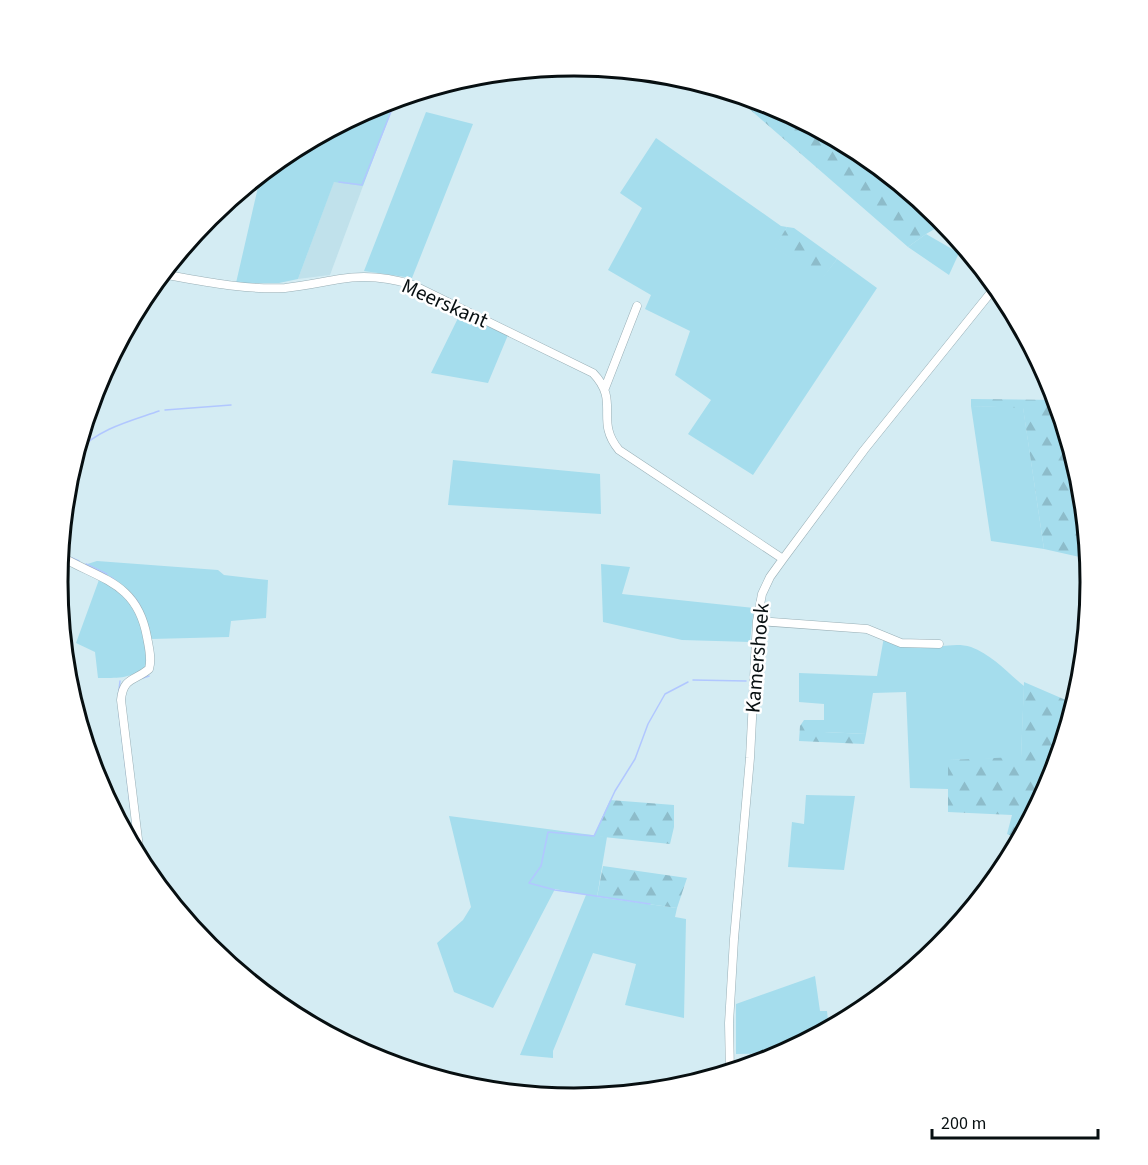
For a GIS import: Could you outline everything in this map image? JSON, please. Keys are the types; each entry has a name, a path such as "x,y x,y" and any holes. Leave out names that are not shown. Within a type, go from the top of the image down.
{"street":[{"name":"Meerskant","path":"171,276 242,288 287,288 343,278 367,277 406,283 593,373 605,388"},
{"name":"Kamershoek","path":"730,1064 731,981 750,758 757,621 762,594 770,577 871,441 990,294"},
{"path":"637,306 605,388 608,399 606,424 608,433 619,450 783,559"},
{"path":"69,560 103,576 116,585 135,603 145,629 151,663 149,669 129,680 121,700 138,841"},
{"path":"757,621 867,628 901,643 939,644"}],"shaded area":[{"path":"334,181 363,186 330,275 298,279"}],"green space":[{"path":"747,107 798,128 827,144 855,161 908,202 936,228 908,247"},
{"path":"392,110 363,186 334,182 298,279 279,283 236,283 258,188 293,161 321,144 350,128"},
{"path":"426,112 473,124 412,278 364,271"},
{"path":"656,138 781,226 787,227 775,248 823,277 837,259 877,288 753,475 688,434 711,400 675,375 690,331 645,309 651,295 608,270 642,208 620,193"},
{"path":"787,227 794,228 837,259 823,278 774,248"},
{"path":"926,234 959,253 949,275 908,247"},
{"path":"461,312 508,335 488,383 431,373"},
{"path":"971,399 1046,400 1071,484 1079,557 1044,549 1023,408 971,406"},
{"path":"971,406 1023,407 1044,549 991,541"},
{"path":"453,460 600,474 601,514 448,505"},
{"path":"97,561 218,570 224,575 268,580 266,618 231,621 229,637 151,639 142,611 130,592 110,577 84,565"},
{"path":"601,564 630,567 622,594 754,608 750,642 682,640 603,622"},
{"path":"100,577 127,598 137,612 143,630 147,665 136,673 118,678 98,678 95,652 76,643"},
{"path":"884,637 916,647 964,645 971,647 992,659 1024,686 1021,758 949,760 948,789 910,788 906,692 873,693 866,734 824,732 824,704 799,702 799,673 877,676"},
{"path":"1024,682 1066,700 1054,745 1042,776 1013,836 1007,834 1012,815 948,812 948,760 1021,757"},
{"path":"804,720 824,720 824,732 866,734 864,744 799,741 800,726"},
{"path":"806,795 855,796 844,870 788,867 792,822 804,824"},
{"path":"610,800 674,805 674,827 670,844 594,836"},
{"path":"449,816 607,837 597,897 677,908 675,917 686,919 684,1018 625,1005 636,964 593,953 553,1051 553,1058 520,1055 586,895 555,889 493,1008 454,992 437,943 463,920 471,907"},
{"path":"603,866 687,878 677,908 597,897"},
{"path":"815,976 820,1011 827,1011 828,1020 798,1037 759,1054 736,1054 736,1004"}],"waterway":[{"path":"339,182 362,185 391,111"},
{"path":"165,410 231,405"},
{"path":"88,442 125,422 159,411"},
{"path":"72,558 79,561"},
{"path":"86,564 107,574"},
{"path":"111,577 116,581"},
{"path":"133,596 144,615"},
{"path":"143,678 149,676"},
{"path":"693,680 746,681"},
{"path":"118,699 120,681"},
{"path":"650,904 555,890 529,883 541,866 548,832 594,836 615,791 635,759 648,724 665,694 688,682"},
{"path":"119,713 131,811"},
{"path":"132,818 134,833"}]}
